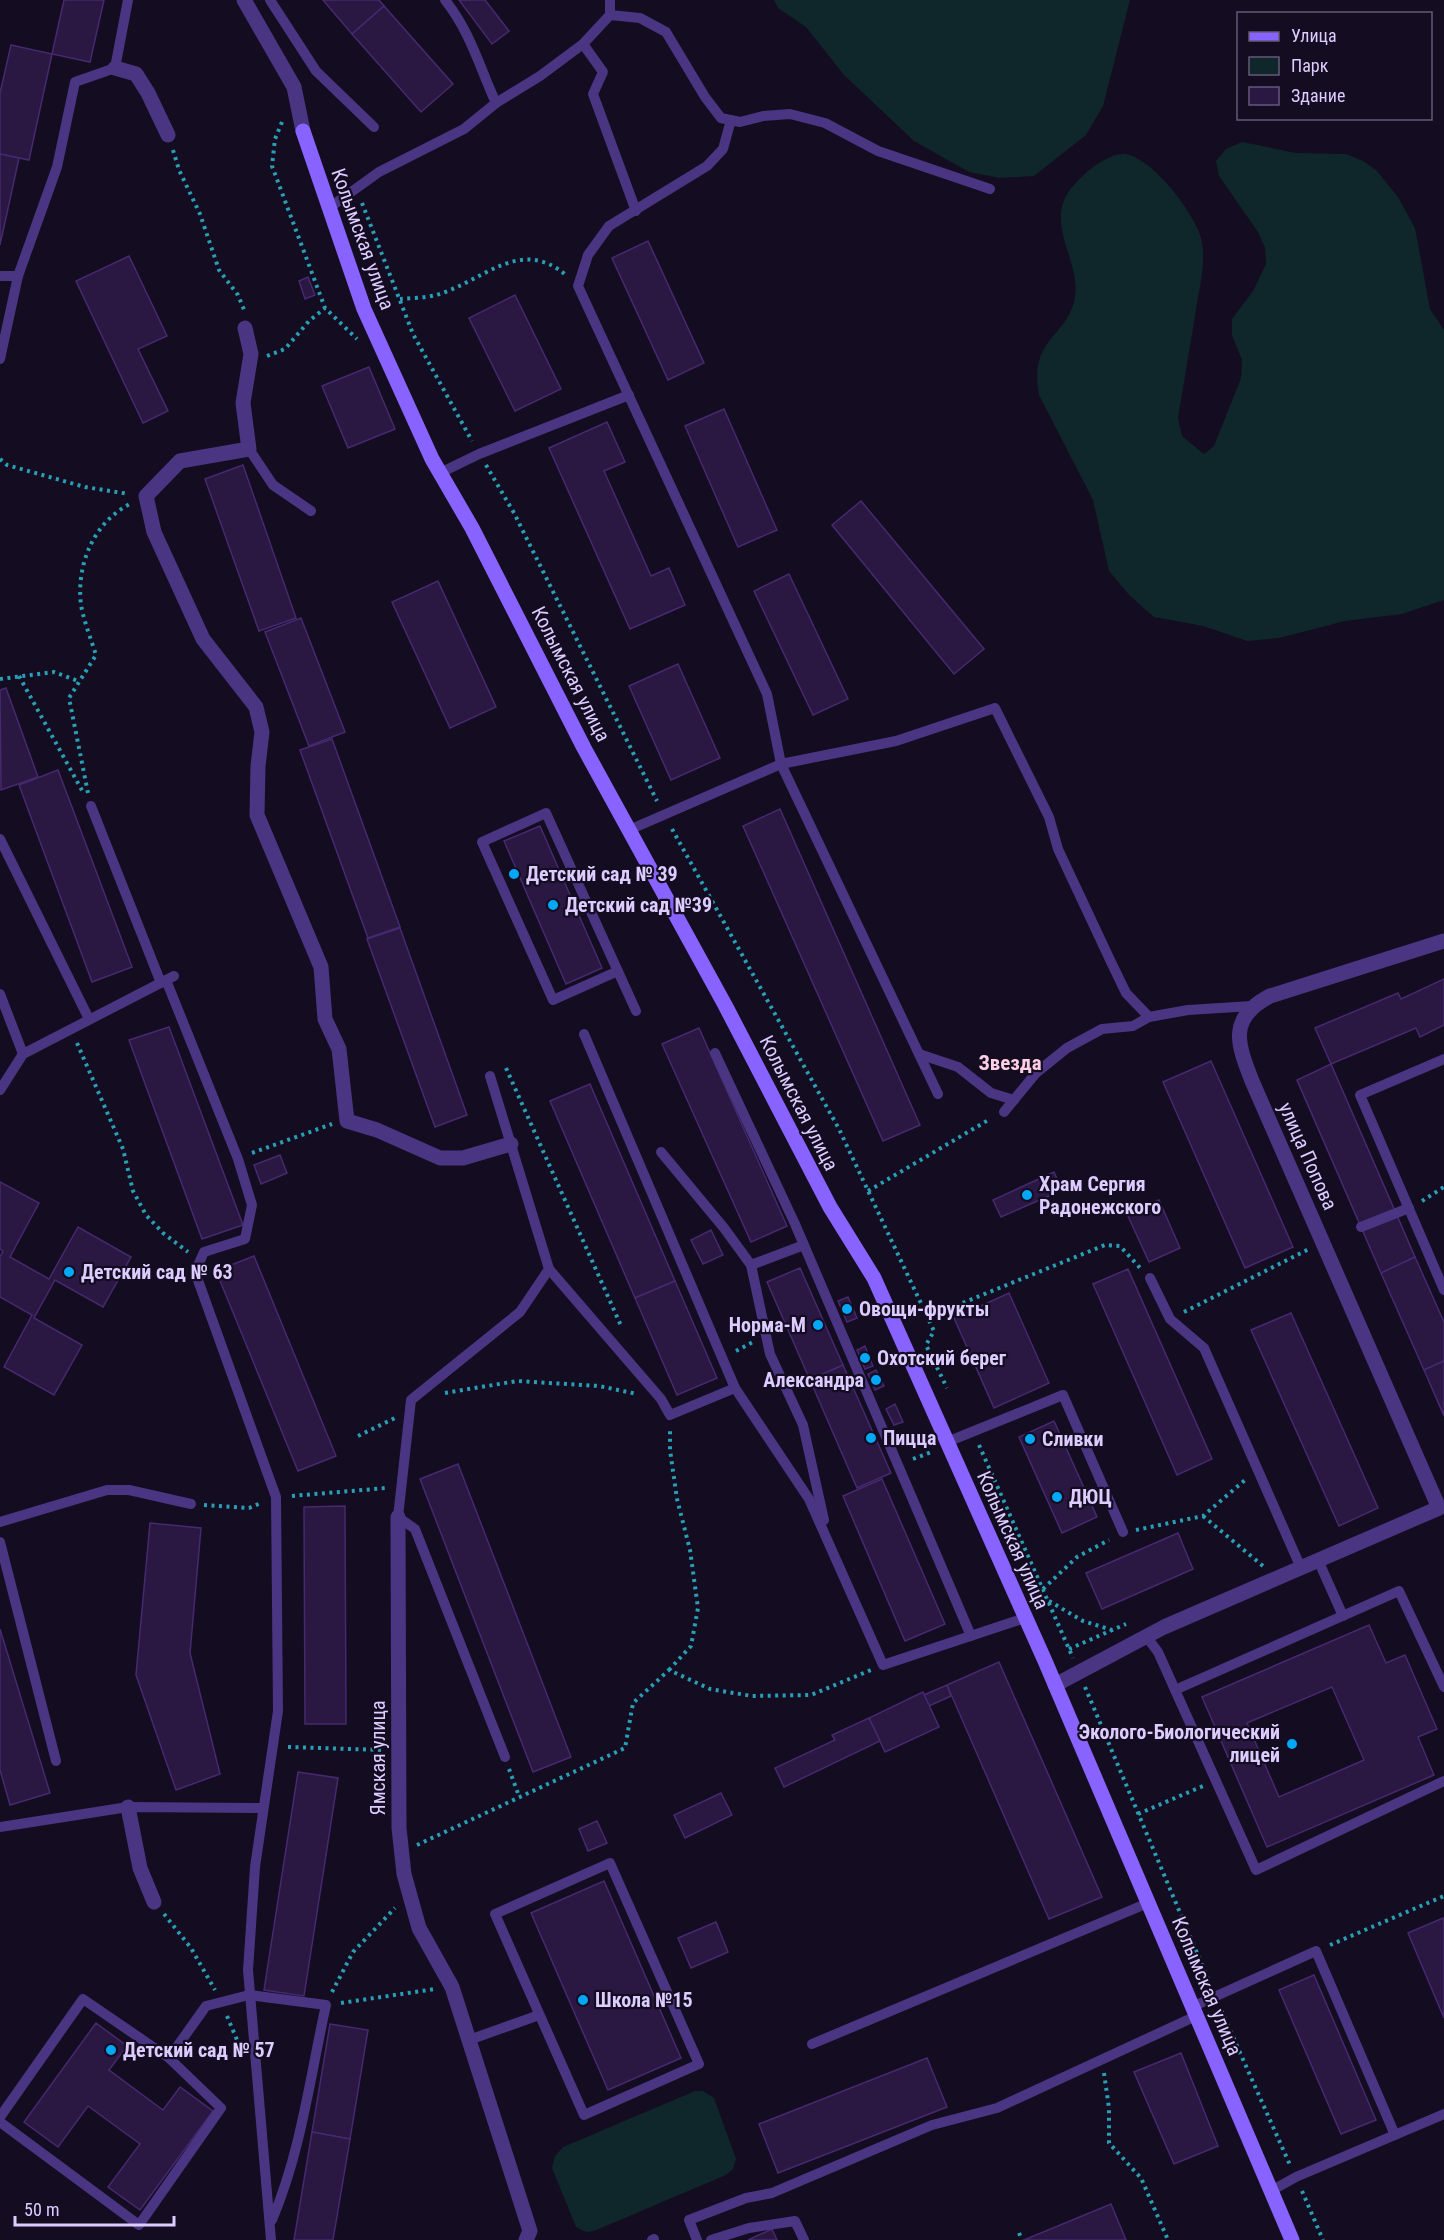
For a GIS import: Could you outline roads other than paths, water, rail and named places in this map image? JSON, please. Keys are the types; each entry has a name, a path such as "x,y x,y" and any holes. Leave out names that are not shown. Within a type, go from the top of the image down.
{"street":[{"name":"Колымская улица","path":"244,0 294,87 303,131 364,309 440,473 472,528 629,830 725,1005 830,1207 874,1278 940,1447 1025,1617 1292,2240"},
{"path":"115,68 136,74 148,93 168,135"},
{"path":"245,328 251,354 243,403 249,449 180,460 146,496 154,532 204,639 256,707 262,732 258,766 257,815 321,967 325,1019 339,1050 348,1121 377,1130 440,1158 463,1158 511,1144"},
{"path":"1252,1006 1291,989 1444,940"},
{"name":"улица Попова","path":"1252,1006 1239,1028 1241,1054 1441,1506"},
{"path":"1055,1685 1146,1636 1441,1506"},
{"name":"Ямская улица","path":"398,1517 401,1854 409,1895 419,1928 452,1987 529,2237"},
{"path":"128,1807 140,1869 154,1902"}],"lane":[{"path":"0,360 18,276 57,167 75,82 115,68 128,0"},
{"path":"270,0 316,70 375,127"},
{"path":"445,0 467,32 496,103"},
{"path":"329,208 380,172 465,129 496,103 540,76 583,44 610,15 610,0"},
{"path":"610,15 640,18 666,32 705,97 721,118 740,122 763,116 790,114 825,123 878,151 990,189"},
{"path":"583,44 603,72 593,94 636,211"},
{"path":"731,120 723,149 707,166 609,226 588,255 578,286 766,694 781,764 938,1094"},
{"path":"0,276 18,276"},
{"path":"440,473 479,454 629,394"},
{"path":"249,449 273,485 312,511"},
{"path":"629,830 781,764 896,741 995,708 1048,817 1058,849 1126,993 1149,1017"},
{"path":"91,806 167,979 238,1159 252,1205 245,1239 204,1252 195,1272 276,1497 278,1711 253,1882 249,1995 271,2240"},
{"path":"618,971 554,1000 482,842 546,813 618,971 636,1011"},
{"path":"0,839 89,1019"},
{"path":"0,1090 23,1054 167,979"},
{"path":"0,994 23,1054"},
{"path":"1004,1112 1036,1073 1067,1048 1102,1029 1133,1026 1149,1017 1188,1010 1252,1006"},
{"path":"584,1034 735,1388 810,1499 883,1665 1025,1617"},
{"path":"715,1053 804,1245 971,1636"},
{"path":"919,1054 958,1067 991,1093 1014,1100"},
{"path":"1444,1059 1360,1095 1444,1290"},
{"path":"490,1076 549,1269 661,1399 670,1415 735,1388"},
{"path":"661,1152 724,1228 751,1265 770,1354 803,1425 828,1542"},
{"path":"1361,1227 1409,1208"},
{"path":"751,1265 804,1245"},
{"path":"505,1757 415,1529 398,1517 411,1400 520,1312 549,1269"},
{"path":"1150,1278 1170,1319 1204,1348 1301,1568"},
{"path":"940,1447 1063,1395 1123,1532"},
{"path":"0,1522 108,1490 129,1490 191,1504"},
{"path":"0,1542 57,1761"},
{"path":"1318,1560 1343,1616"},
{"path":"1175,1690 1399,1591 1444,1687"},
{"path":"1146,1636 1158,1652 1256,1870 1444,1781"},
{"path":"0,1827 128,1807 262,1808"},
{"path":"610,1863 699,2064 584,2115 539,2015 495,1914 610,1863"},
{"path":"812,2044 1148,1903"},
{"path":"697,2240 689,2220 746,2198 772,2193 932,2125 997,2108 1102,2059 1194,2011 1215,1996 1316,1951 1395,2135"},
{"path":"168,2058 206,2006 249,1995 326,2005 288,2182 270,2222"},
{"path":"0,2117 84,1999 168,2058 221,2108 139,2225 0,2122"},
{"path":"469,2040 539,2015"},
{"path":"1271,2191 1296,2177 1444,2114"},
{"path":"711,2240 749,2228 795,2221 804,2240"}],"place":[{"name":"Детский сад № 39","path":"514,874"},
{"name":"Детский сад №39","path":"553,905"},
{"name":"Храм Сергия Радонежского","path":"1027,1195"},
{"name":"Детский сад № 63","path":"69,1272"},
{"name":"Овощи-фрукты","path":"847,1309"},
{"name":"Норма-М","path":"818,1325"},
{"name":"Охотский берег","path":"865,1358"},
{"name":"Александра","path":"876,1380"},
{"name":"Пицца","path":"871,1438"},
{"name":"Сливки","path":"1030,1439"},
{"name":"ДЮЦ","path":"1057,1497"},
{"name":"Эколого-Биологический лицей","path":"1292,1744"},
{"name":"Школа №15","path":"583,2000"},
{"name":"Детский сад № 57","path":"111,2050"}],"district":[{"name":"Звезда","path":"1010,1063"}]}
